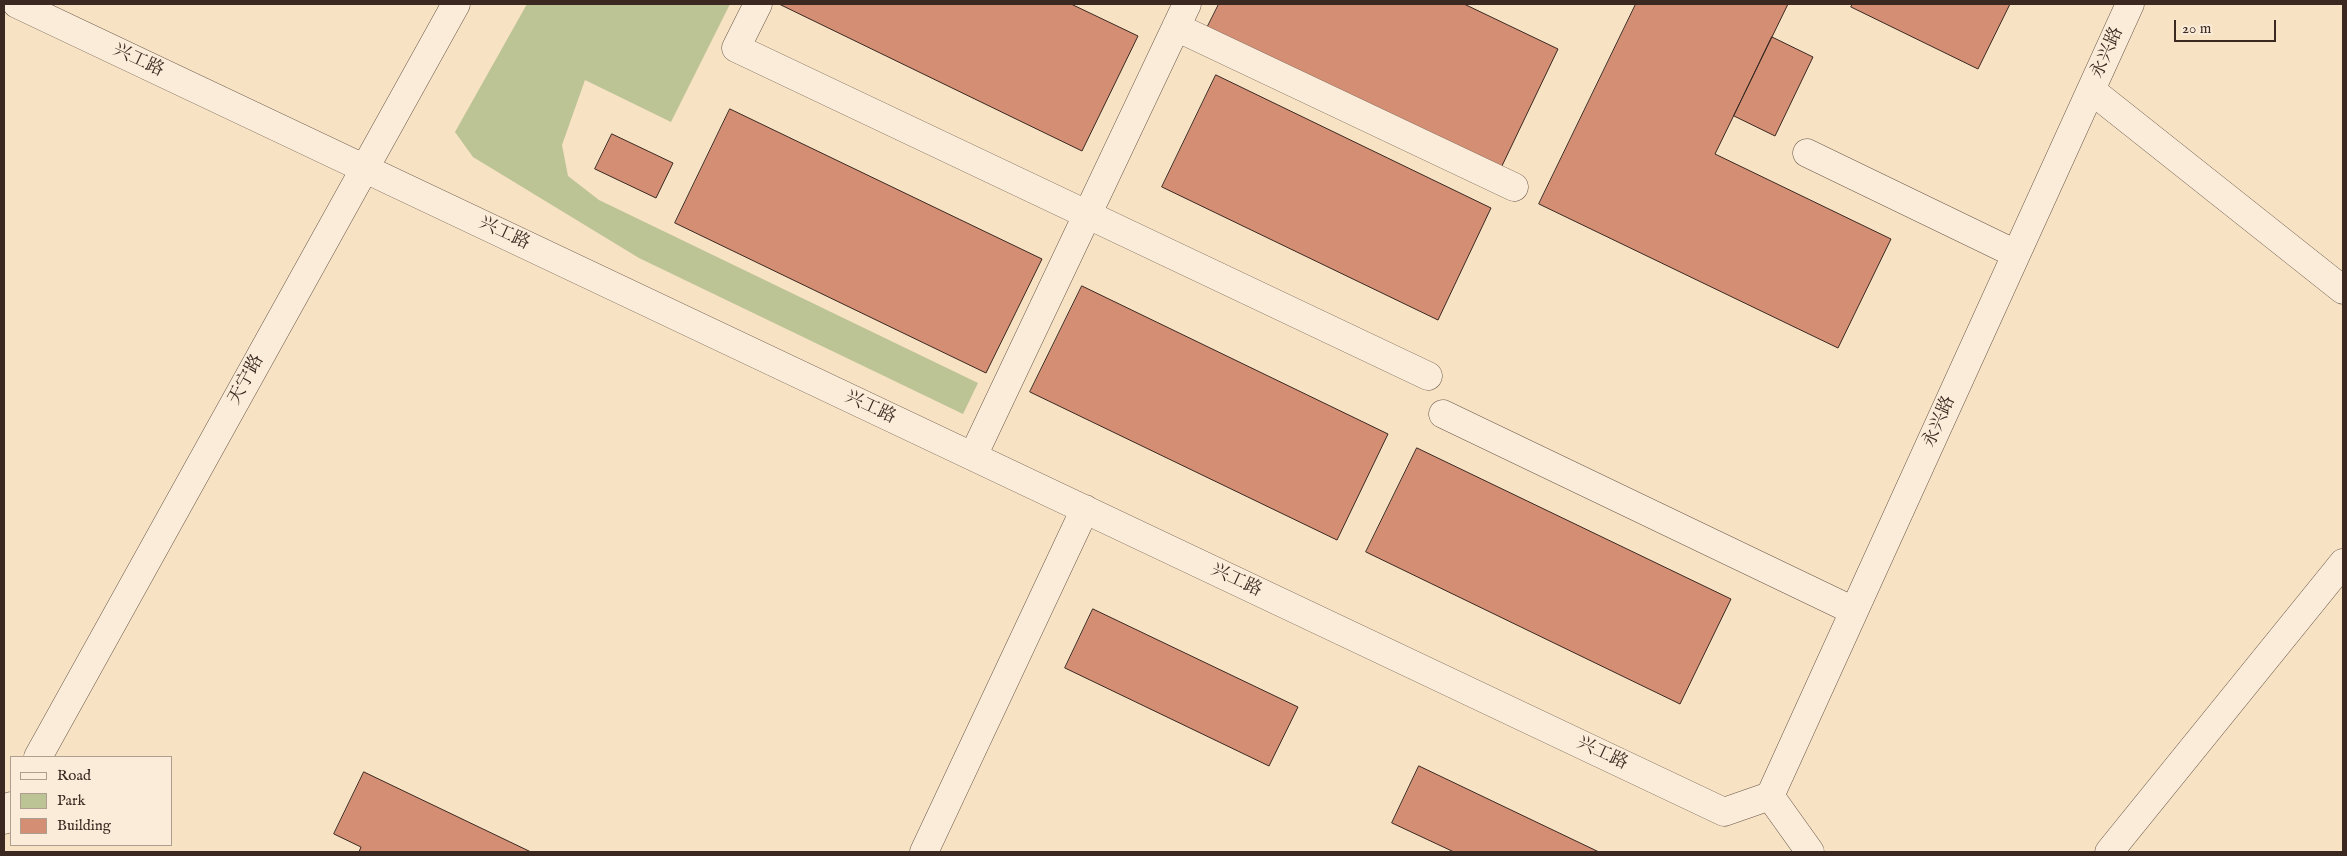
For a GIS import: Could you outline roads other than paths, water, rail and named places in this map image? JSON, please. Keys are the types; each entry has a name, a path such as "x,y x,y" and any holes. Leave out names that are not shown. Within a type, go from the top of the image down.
{"street":[{"name":"兴工路","path":"17,4 1724,812 1770,796"},
{"name":"天宁路","path":"39,756 456,4"},
{"path":"758,4 736,48 1428,376"},
{"name":"永兴路","path":"1770,796 2130,4"},
{"path":"973,456 1181,15 1514,187"},
{"path":"2091,90 2343,290"},
{"path":"1807,153 2016,254"},
{"path":"1443,414 1854,612"},
{"path":"924,852 1085,509"},
{"path":"2109,852 2343,563"},
{"path":"1770,796 1810,852"},
{"path":"4,820 10,808"}]}
